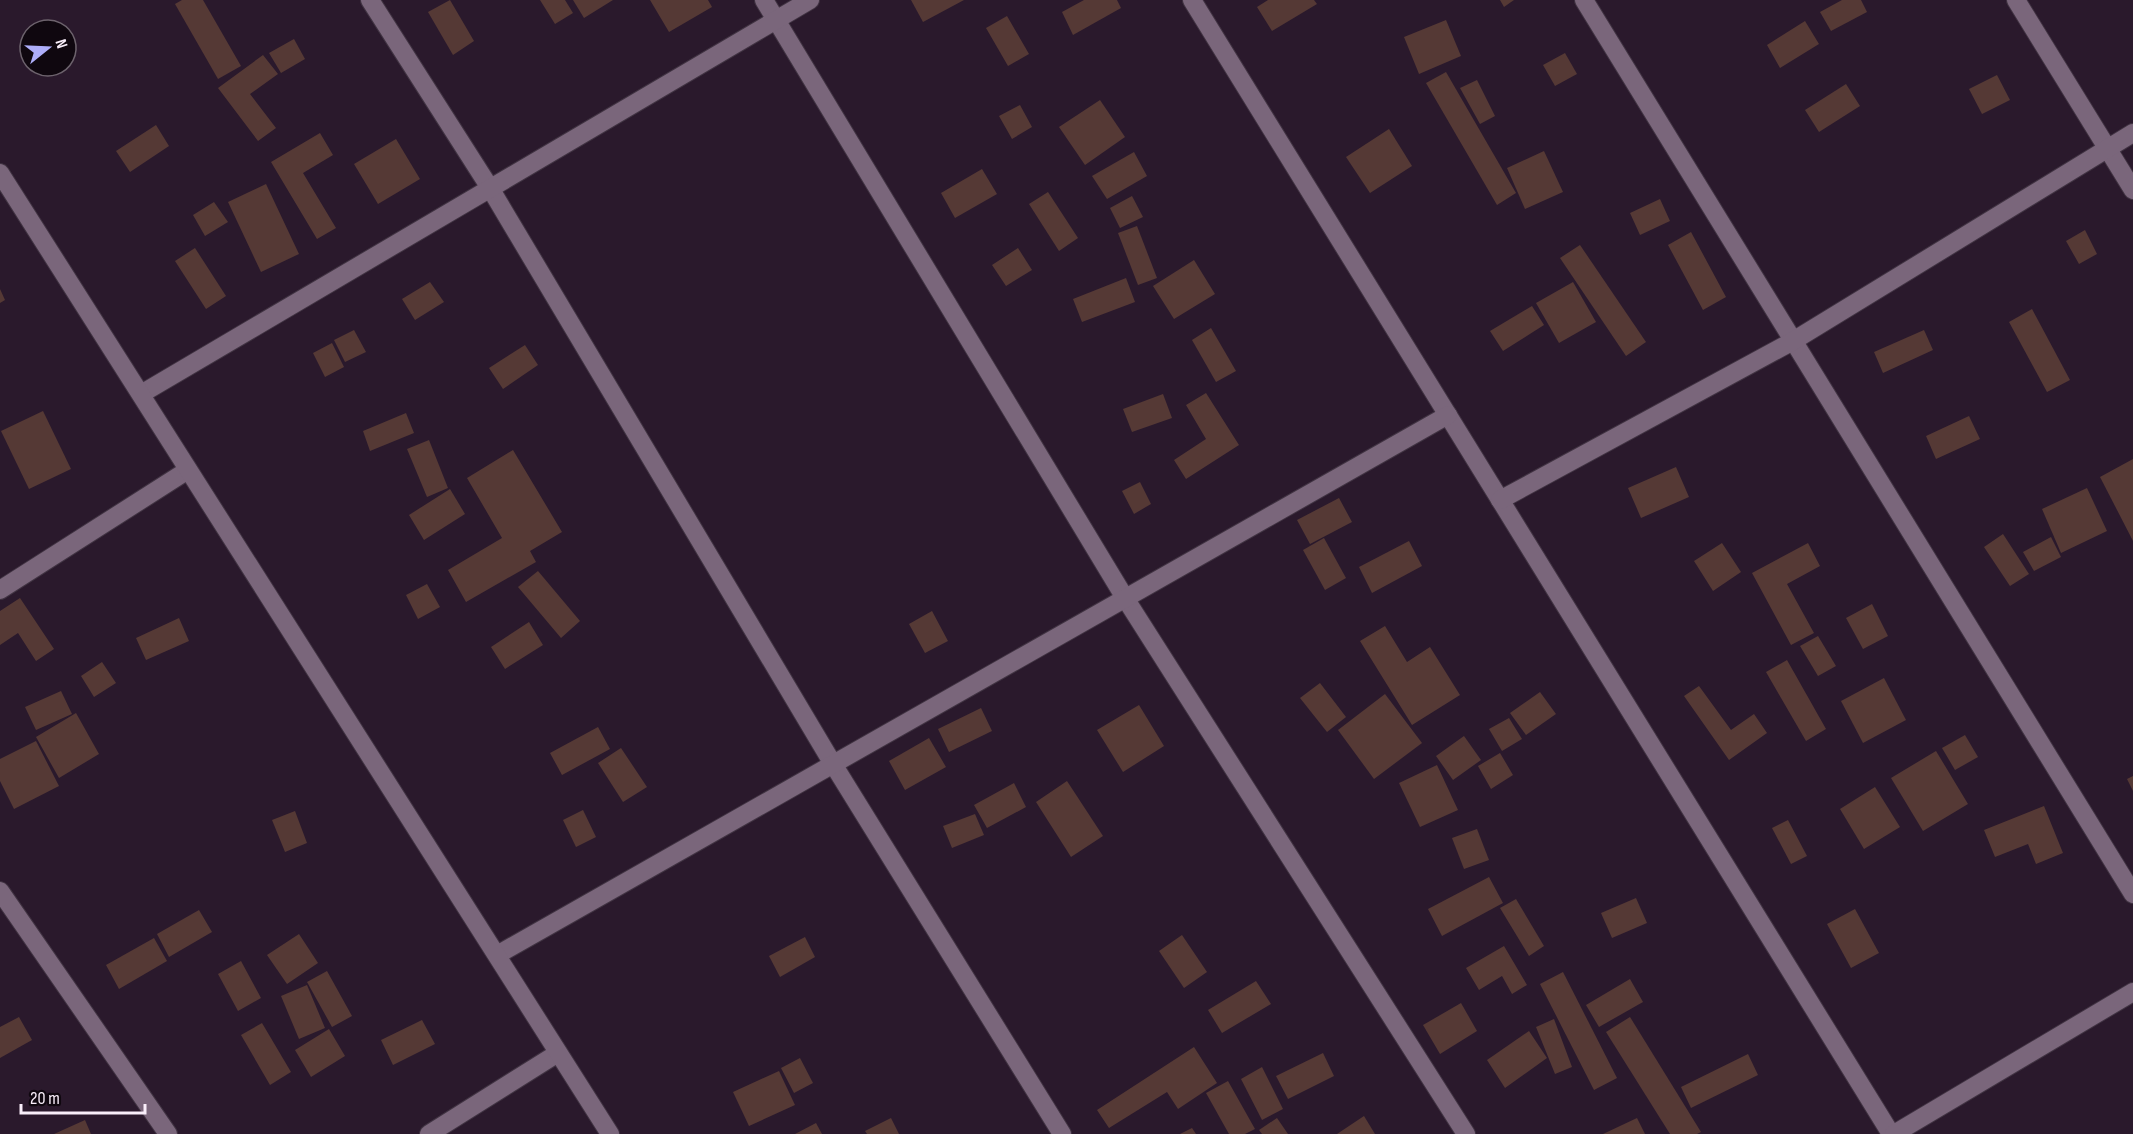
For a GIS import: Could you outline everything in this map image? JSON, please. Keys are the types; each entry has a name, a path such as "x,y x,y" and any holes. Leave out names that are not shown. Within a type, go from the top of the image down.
{"street":[{"path":"370,0 490,188 833,764 1062,1134"},
{"path":"764,0 1125,598 1466,1134"},
{"path":"141,394 810,0"},
{"path":"1192,0 1893,1134 2133,992"},
{"path":"1584,0 2133,894"},
{"path":"2016,0 2133,190"},
{"path":"1500,500 1793,341 2133,133"},
{"path":"0,173 610,1134"},
{"path":"497,955 1448,415"},
{"path":"0,590 188,470"},
{"path":"0,891 168,1134"},
{"path":"429,1134 558,1053"}],"building":[{"path":"182,0 203,0 241,66 218,79 175,4"},
{"path":"450,0 474,41 453,55 428,12"},
{"path":"540,0 565,0 573,13 555,24"},
{"path":"573,0 613,0 584,18"},
{"path":"650,0 708,0 712,7 669,32"},
{"path":"911,0 964,0 923,22"},
{"path":"1084,0 1117,0 1121,8 1073,35 1062,12"},
{"path":"1268,0 1314,0 1317,4 1272,31 1257,7"},
{"path":"1500,0 1514,0 1504,7"},
{"path":"1842,0 1861,0 1867,12 1831,31 1820,12"},
{"path":"1007,16 1029,54 1008,66 986,28"},
{"path":"1446,20 1461,56 1419,74 1404,37"},
{"path":"1805,21 1819,44 1780,68 1767,45"},
{"path":"294,39 305,59 281,73 269,53"},
{"path":"1565,53 1577,74 1555,86 1543,65"},
{"path":"263,55 278,74 250,94 276,128 258,141 218,88"},
{"path":"1446,72 1516,193 1497,205 1426,83"},
{"path":"1997,75 2010,100 1982,114 1969,89"},
{"path":"1477,80 1495,116 1480,124 1460,88"},
{"path":"1846,84 1860,106 1819,132 1805,110"},
{"path":"1100,100 1125,137 1085,165 1059,127"},
{"path":"1020,105 1032,127 1012,139 999,116"},
{"path":"156,125 169,146 130,172 116,151"},
{"path":"1389,129 1412,166 1370,193 1346,157"},
{"path":"320,133 333,155 303,173 336,228 317,239 271,162"},
{"path":"396,139 420,179 378,204 354,164"},
{"path":"1544,151 1563,192 1525,209 1507,168"},
{"path":"1134,152 1147,176 1107,199 1092,176"},
{"path":"982,169 997,194 955,218 941,193"},
{"path":"266,184 299,254 261,272 228,202"},
{"path":"1048,192 1078,238 1059,251 1029,204"},
{"path":"1132,196 1143,217 1120,228 1110,208"},
{"path":"1660,199 1670,221 1640,235 1630,213"},
{"path":"214,202 228,222 205,236 193,215"},
{"path":"1137,226 1157,278 1138,285 1118,233"},
{"path":"2085,230 2097,254 2079,264 2066,241"},
{"path":"1691,232 1726,297 1703,310 1668,245"},
{"path":"1580,245 1646,342 1626,356 1560,258"},
{"path":"195,248 226,296 206,309 175,261"},
{"path":"1018,248 1032,270 1006,286 992,265"},
{"path":"1194,260 1215,294 1174,319 1153,286"},
{"path":"1126,278 1135,302 1082,322 1073,299"},
{"path":"430,282 444,302 415,320 402,299"},
{"path":"1573,282 1596,322 1559,343 1536,303"},
{"path":"0,289 5,300 0,303"},
{"path":"1532,306 1544,325 1503,351 1490,331"},
{"path":"2032,309 2070,380 2047,392 2009,322"},
{"path":"1211,328 1236,371 1216,382 1192,340"},
{"path":"354,330 366,352 345,362 334,340"},
{"path":"1924,330 1933,350 1883,373 1874,352"},
{"path":"332,343 344,367 325,377 313,353"},
{"path":"525,345 538,365 503,389 489,368"},
{"path":"1206,393 1239,445 1186,479 1174,460 1206,439 1186,405"},
{"path":"1163,394 1172,418 1132,432 1123,409"},
{"path":"43,411 71,469 29,489 1,431"},
{"path":"406,413 414,433 370,451 363,431"},
{"path":"1969,416 1980,439 1936,459 1926,436"},
{"path":"429,440 448,488 427,497 407,449"},
{"path":"513,450 562,532 530,551 536,562 466,602 448,570 502,538 467,478"},
{"path":"2133,459 2133,541 2100,477"},
{"path":"1676,467 1689,497 1641,518 1628,488"},
{"path":"1140,482 1151,504 1134,514 1122,491"},
{"path":"2087,488 2107,531 2061,553 2042,509"},
{"path":"450,489 465,514 424,540 409,515"},
{"path":"1339,498 1352,522 1310,544 1297,520"},
{"path":"2003,534 2029,574 2010,586 1984,547"},
{"path":"2051,537 2061,557 2034,571 2023,552"},
{"path":"1324,538 1346,578 1325,590 1303,550"},
{"path":"1409,541 1422,566 1372,593 1359,567"},
{"path":"1722,543 1741,572 1713,591 1694,561"},
{"path":"1808,543 1820,566 1787,584 1814,633 1791,645 1752,573"},
{"path":"538,571 580,621 561,638 518,587"},
{"path":"427,584 440,607 418,619 406,595"},
{"path":"20,598 54,649 36,661 18,633 0,645 0,611"},
{"path":"1872,604 1888,636 1863,649 1846,618"},
{"path":"932,611 948,641 925,653 909,624"},
{"path":"179,618 189,641 146,660 136,638"},
{"path":"529,622 543,645 505,669 491,647"},
{"path":"1385,626 1407,662 1430,647 1460,695 1412,725 1360,641"},
{"path":"1818,636 1836,666 1818,676 1800,646"},
{"path":"1787,660 1826,729 1806,741 1766,672"},
{"path":"102,662 116,683 94,697 81,676"},
{"path":"1884,678 1906,720 1863,743 1841,701"},
{"path":"1320,683 1346,717 1327,732 1300,698"},
{"path":"1699,686 1731,730 1754,714 1767,733 1729,760 1684,696"},
{"path":"61,691 72,714 36,730 25,707"},
{"path":"1540,692 1556,714 1526,735 1510,713"},
{"path":"1385,694 1422,743 1374,779 1338,730"},
{"path":"1139,705 1164,746 1123,772 1097,730"},
{"path":"981,708 992,731 949,752 938,729"},
{"path":"76,713 99,754 59,778 36,737"},
{"path":"1509,718 1522,739 1502,751 1489,729"},
{"path":"598,727 610,749 562,775 550,753"},
{"path":"1965,735 1978,757 1955,770 1942,748"},
{"path":"1464,736 1481,760 1453,780 1436,756"},
{"path":"929,738 946,767 905,790 889,761"},
{"path":"36,741 59,786 14,809 0,781 0,759"},
{"path":"621,748 647,787 623,802 598,763"},
{"path":"1936,751 1968,804 1923,831 1891,778"},
{"path":"1500,753 1513,775 1491,789 1478,766"},
{"path":"1437,765 1458,810 1420,827 1399,783"},
{"path":"2133,776 2133,791 2127,779"},
{"path":"1067,781 1103,836 1071,857 1036,802"},
{"path":"1014,783 1026,807 987,828 974,805"},
{"path":"1875,787 1900,827 1864,849 1840,809"},
{"path":"2044,806 2063,853 2036,864 2028,844 1995,857 1984,830"},
{"path":"583,810 596,837 576,847 563,820"},
{"path":"295,811 307,843 285,852 272,820"},
{"path":"975,814 984,835 952,848 943,826"},
{"path":"1788,820 1807,856 1791,864 1772,828"},
{"path":"1477,829 1489,860 1464,869 1452,838"},
{"path":"1489,877 1503,903 1442,936 1428,909"},
{"path":"1636,898 1647,923 1612,938 1601,913"},
{"path":"1516,899 1544,946 1529,956 1500,908"},
{"path":"1855,909 1879,953 1851,968 1827,924"},
{"path":"199,910 212,932 169,957 157,934"},
{"path":"299,934 318,963 287,984 267,955"},
{"path":"1182,935 1207,972 1184,988 1159,951"},
{"path":"805,937 815,957 780,977 769,956"},
{"path":"154,938 167,961 119,989 106,965"},
{"path":"1504,946 1527,985 1512,994 1502,976 1479,990 1466,968"},
{"path":"241,961 261,998 238,1011 218,974"},
{"path":"327,971 352,1016 332,1027 307,982"},
{"path":"1563,972 1617,1078 1594,1090 1540,984"},
{"path":"1630,979 1643,1002 1599,1027 1586,1005"},
{"path":"1256,981 1271,1004 1222,1033 1208,1010"},
{"path":"307,985 325,1028 299,1039 281,996"},
{"path":"1461,1003 1477,1031 1440,1054 1423,1025"},
{"path":"19,1017 32,1040 0,1058 0,1027"},
{"path":"1630,1017 1701,1132 1670,1134 1606,1032"},
{"path":"1554,1019 1572,1067 1555,1074 1536,1027"},
{"path":"422,1020 435,1044 393,1065 381,1040"},
{"path":"262,1023 291,1072 270,1085 241,1035"},
{"path":"329,1029 345,1056 311,1077 295,1050"},
{"path":"1529,1031 1547,1058 1505,1088 1487,1060"},
{"path":"1194,1047 1217,1083 1178,1109 1167,1092 1109,1128 1097,1110"},
{"path":"1323,1053 1334,1076 1288,1099 1276,1076"},
{"path":"1748,1054 1758,1075 1691,1108 1681,1087"},
{"path":"800,1058 813,1083 794,1093 781,1068"},
{"path":"1262,1067 1283,1109 1262,1120 1241,1079"},
{"path":"779,1071 795,1105 749,1126 733,1092"},
{"path":"1228,1081 1255,1129 1245,1134 1229,1134 1206,1093"},
{"path":"1364,1116 1375,1134 1337,1134"},
{"path":"891,1118 899,1134 867,1134 865,1131"},
{"path":"1277,1118 1288,1134 1262,1134 1259,1130"},
{"path":"1637,1118 1645,1134 1603,1134"},
{"path":"85,1120 91,1134 54,1134"},
{"path":"816,1123 822,1134 795,1134"},
{"path":"1192,1128 1196,1134 1180,1134"}]}
